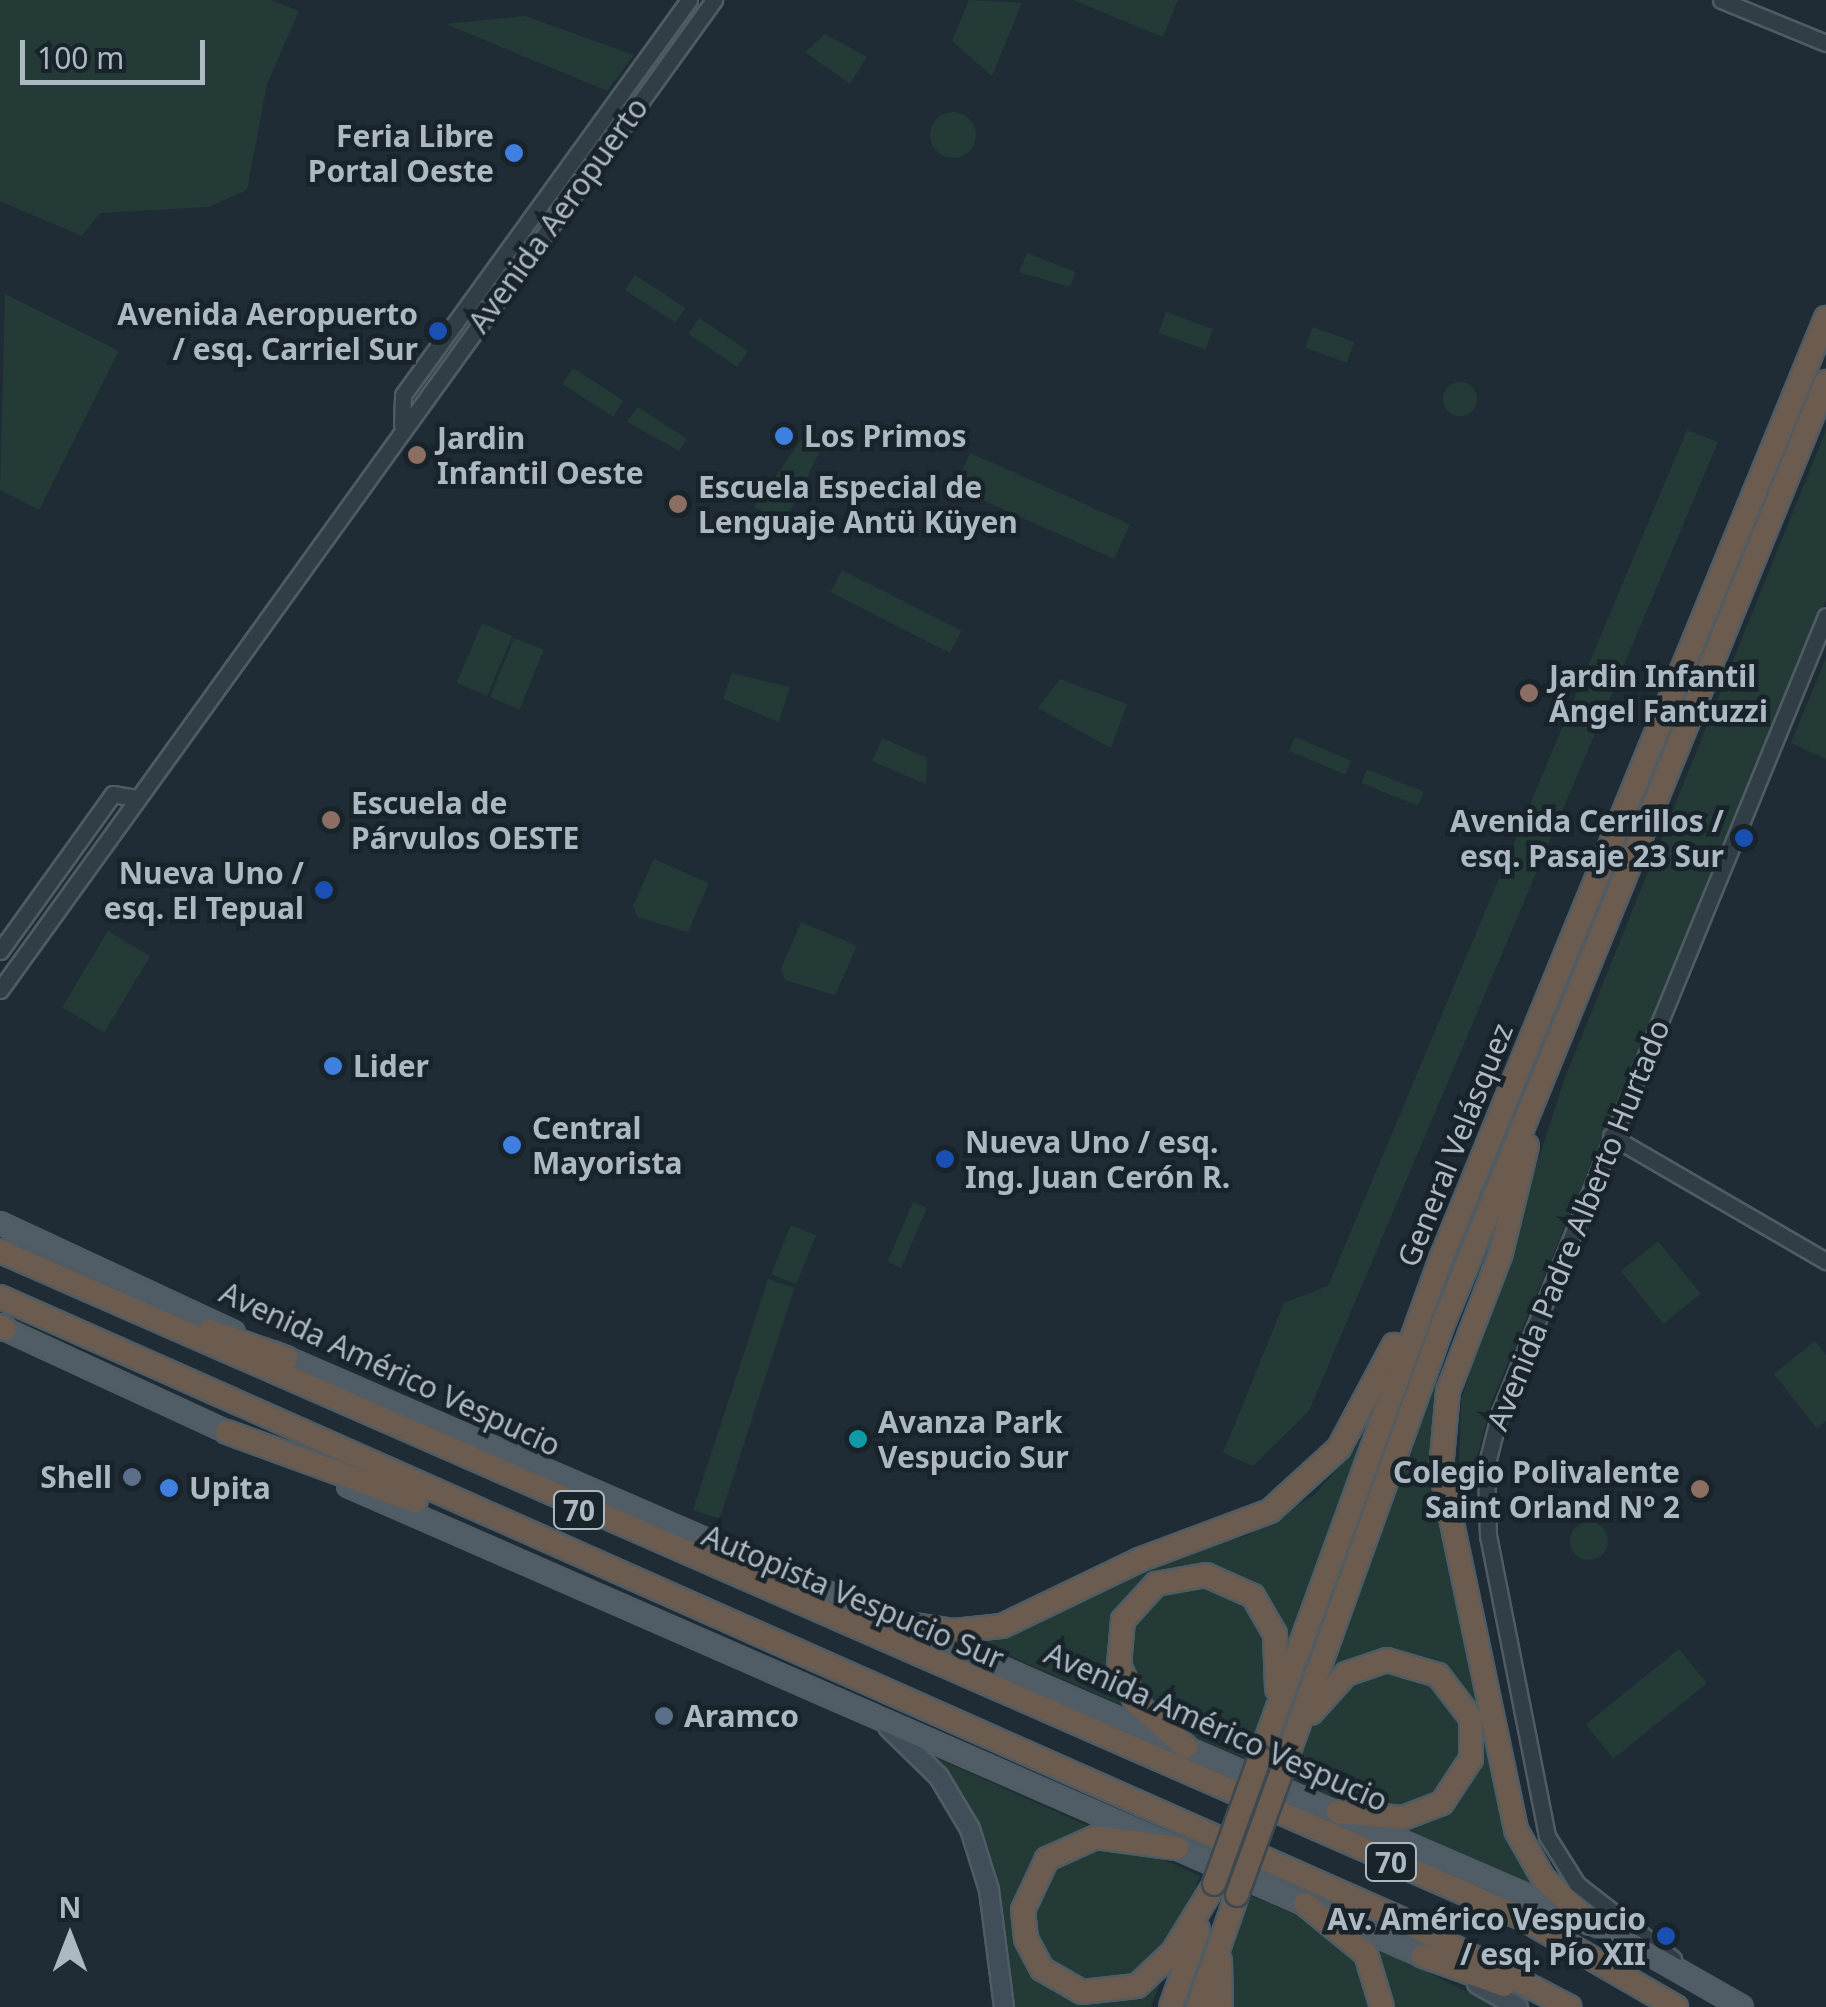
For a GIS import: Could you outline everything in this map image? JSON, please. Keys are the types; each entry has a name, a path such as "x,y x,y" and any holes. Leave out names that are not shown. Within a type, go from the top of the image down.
{"highway":[{"name":"General Velásquez","path":"1171,2007 1441,1259 1826,318"},
{"name":"General Velásquez","path":"1198,2007 1401,1432 1826,382"},
{"path":"1795,458 1826,411"},
{"path":"1550,1062 1501,1253 1448,1391 1440,1458 1516,1830 1542,1878 1590,1923"},
{"name":"Autopista Vespucio Sur","path":"0,1251 1508,1912 1676,2007"},
{"path":"906,1624 954,1632 1002,1626 1283,1503 1348,1435 1441,1259"},
{"path":"63,1280 286,1358"},
{"name":"70","path":"0,1298 507,1527 1400,1919 1570,2007"},
{"path":"227,1432 507,1527"},
{"path":"1186,1747 1142,1710 1119,1665 1128,1612 1166,1580 1216,1577 1260,1604 1277,1646 1275,1718"},
{"path":"1292,1741 1328,1689 1365,1664 1420,1666 1462,1698 1473,1747 1446,1799 1403,1818 1337,1812"},
{"path":"1177,1848 1096,1837 1048,1859 1023,1910 1042,1969 1082,1992 1137,1986 1173,1952 1214,1886"},
{"path":"1305,1904 1366,1954 1382,2007"},
{"path":"1221,1941 1222,2007"},
{"path":"1423,1956 1546,2007"}],"main road":[{"name":"Avenida Américo Vespucio","path":"0,1222 286,1358 720,1551 906,1624 1590,1923 1692,1974 1742,2007"},
{"path":"2,1327 227,1432 1423,1956 1518,2007"},
{"path":"876,1718 940,1777 970,1829 989,1890 1004,2007"}],"street":[{"name":"Avenida Aeropuerto","path":"403,395 689,0"},
{"name":"Avenida Aeropuerto","path":"0,990 714,0"},
{"path":"1721,0 1826,43"},
{"path":"403,395 418,406"},
{"path":"402,429 403,395"},
{"name":"Avenida Padre Alberto Hurtado","path":"1692,1974 1589,1895 1552,1848 1486,1519 1493,1434 1611,1136 1826,616"},
{"path":"0,952 112,794 136,798"},
{"path":"1611,1136 1826,1262"}],"green space":[{"path":"0,0 271,0 299,11 267,84 247,190 209,207 100,213 82,236 0,201"},
{"path":"969,0 1022,3 992,76 952,41"},
{"path":"1073,0 1178,0 1163,37"},
{"path":"525,16 634,55 607,91 446,24"},
{"path":"825,34 867,57 850,84 805,52"},
{"path":"953,112 970,118 976,135 970,152 953,158 936,152 930,135 936,118"},
{"path":"1027,253 1076,272 1070,287 1019,272"},
{"path":"635,275 685,308 676,323 625,290"},
{"path":"5,294 119,351 39,510 0,490"},
{"path":"1166,312 1213,329 1205,350 1158,333"},
{"path":"699,318 748,351 737,367 688,334"},
{"path":"1313,327 1354,342 1347,363 1305,348"},
{"path":"573,368 623,401 613,417 563,384"},
{"path":"1460,382 1472,387 1477,399 1472,411 1460,416 1448,411 1443,399 1448,387"},
{"path":"638,407 687,439 679,451 627,422"},
{"path":"1687,430 1718,442 1309,1411 1253,1466 1223,1453 1284,1303 1328,1286"},
{"path":"1826,430 1826,601 1492,1401 1475,1464 1459,1465 1461,1400 1564,1080"},
{"path":"811,438 824,443 785,521 754,507 801,440"},
{"path":"970,453 1130,524 1114,559 955,488"},
{"path":"842,570 961,631 950,653 831,592"},
{"path":"482,623 512,636 487,696 457,683"},
{"path":"514,638 544,650 520,709 490,697"},
{"path":"1826,658 1826,759 1791,743"},
{"path":"732,673 790,687 779,722 723,699"},
{"path":"1060,679 1127,704 1111,748 1038,708"},
{"path":"1295,737 1351,761 1345,775 1289,751"},
{"path":"882,738 927,758 926,784 872,761"},
{"path":"1367,769 1424,792 1418,806 1361,783"},
{"path":"654,859 709,883 688,932 637,917 633,906"},
{"path":"801,922 857,946 835,995 785,980 781,969"},
{"path":"108,931 150,956 104,1033 62,1007"},
{"path":"913,1202 927,1208 901,1268 888,1262"},
{"path":"791,1225 816,1235 796,1284 771,1274"},
{"path":"1658,1241 1701,1294 1663,1324 1621,1271"},
{"path":"768,1279 795,1288 720,1519 693,1510"},
{"path":"1815,1341 1826,1355 1826,1421 1817,1429 1774,1374"},
{"path":"1396,1369 1440,1388 1442,1525 1544,1890 971,1639 1036,1620 1177,1555 1249,1535 1314,1495 1355,1449"},
{"path":"1589,1522 1603,1527 1608,1541 1603,1555 1589,1560 1575,1555 1570,1541 1575,1527"},
{"path":"1679,1649 1707,1683 1613,1759 1586,1725"},
{"path":"934,1757 1200,1876 1151,2007 1012,2007 979,1833"},
{"path":"1249,1895 1392,1954 1497,2007 1211,2007"}],"place":[{"name":"Feria Libre Portal Oeste","path":"514,153"},
{"name":"Avenida Aeropuerto / esq. Carriel Sur","path":"438,331"},
{"name":"Los Primos","path":"784,436"},
{"name":"Jardin Infantil Oeste","path":"417,455"},
{"name":"Escuela Especial de Lenguaje Antü Küyen","path":"678,504"},
{"name":"Jardin Infantil Ángel Fantuzzi","path":"1529,693"},
{"name":"Escuela de Párvulos OESTE","path":"331,820"},
{"name":"Avenida Cerrillos / esq. Pasaje 23 Sur","path":"1744,838"},
{"name":"Nueva Uno / esq. El Tepual","path":"324,890"},
{"name":"Lider","path":"333,1066"},
{"name":"Central Mayorista","path":"512,1145"},
{"name":"Nueva Uno / esq. Ing. Juan Cerón R.","path":"945,1159"},
{"name":"Avanza Park Vespucio Sur","path":"858,1439"},
{"name":"Shell","path":"132,1477"},
{"name":"Upita","path":"169,1488"},
{"name":"Colegio Polivalente Saint Orland Nº 2","path":"1700,1489"},
{"name":"Aramco","path":"664,1716"},
{"name":"Av. Américo Vespucio / esq. Pío XII","path":"1666,1936"}]}
